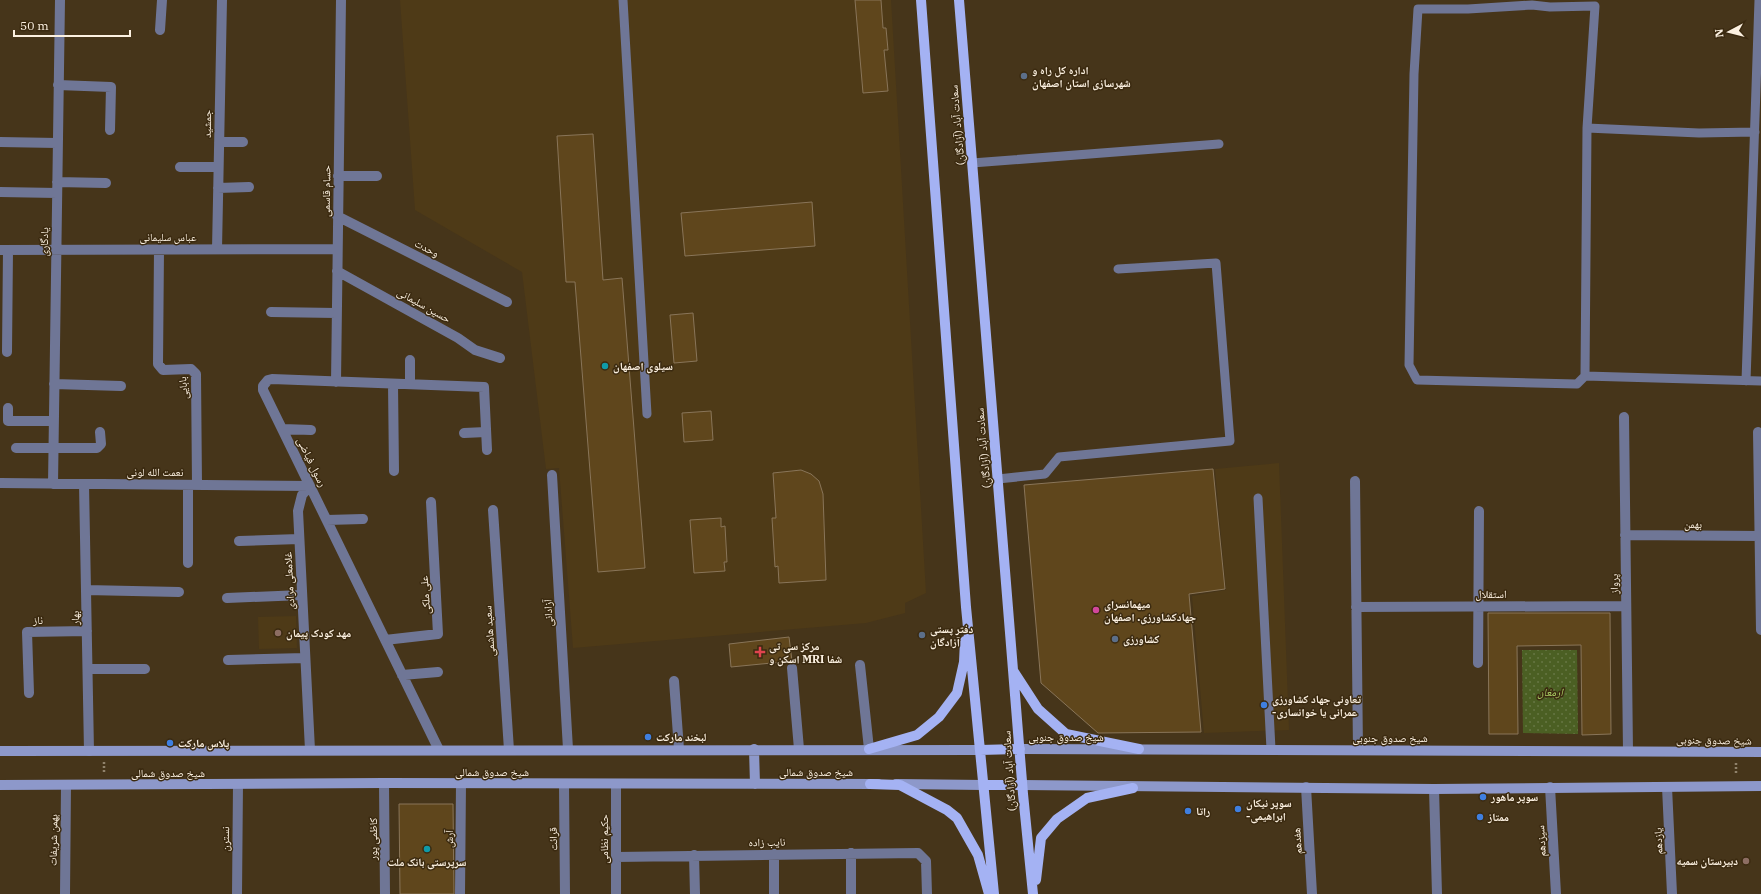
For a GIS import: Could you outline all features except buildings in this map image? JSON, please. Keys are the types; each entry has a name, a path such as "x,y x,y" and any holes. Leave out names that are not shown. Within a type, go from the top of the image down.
{"main road":[{"path":"921,0 966,608 994,894"},
{"name":"سعادت آباد (آزادگان)","path":"959,0 1022,786 1034,894"},
{"path":"869,749 917,735 939,717 957,693 964,662 966,608"},
{"path":"1013,670 1038,709 1066,734 1139,749"},
{"name":"شیخ صدوق شمالی","path":"0,751 568,749 980,750"},
{"path":"754,749 755,784"},
{"path":"980,750 1020,749"},
{"name":"شیخ صدوق جنوبی","path":"1020,749 1761,752"},
{"name":"شیخ صدوق شمالی","path":"0,785 104,786 384,783 984,785"},
{"path":"870,784 900,786 947,810 958,818 978,855 989,894"},
{"path":"984,785 1133,788 1306,787 1434,789 1761,786"},
{"path":"1034,894 1041,838 1057,819 1087,798 1133,788"}],"street":[{"name":"یادگاری","path":"53,484 60,0"},
{"path":"160,30 162,0"},
{"name":"جمشید","path":"217,249 222,0"},
{"name":"حسام قاسمی","path":"336,382 341,0"},
{"path":"58,85 111,87 110,130"},
{"path":"0,142 57,143"},
{"path":"219,142 243,142"},
{"path":"180,167 218,167"},
{"path":"338,176 377,176"},
{"path":"57,182 106,183"},
{"path":"218,188 250,187"},
{"path":"0,192 57,193"},
{"name":"وحدت","path":"337,216 507,302"},
{"name":"عباس سلیمانی","path":"4,250 337,249"},
{"path":"4,250 7,352"},
{"name":"بابایی","path":"159,250 158,364 163,370 191,369 196,374 193,485"},
{"name":"حسین سلیمانی","path":"337,271 458,338 475,350 500,358"},
{"path":"271,312 336,312"},
{"path":"410,360 410,384"},
{"name":"رسول فیاضی","path":"439,750 263,390 263,386 265,382 272,379 484,387 486,432"},
{"path":"54,384 121,386"},
{"path":"393,384 394,471"},
{"path":"8,408 8,421 54,421"},
{"name":"پرواز","path":"1624,417 1628,751"},
{"path":"283,429 311,430"},
{"path":"16,448 97,448 100,444 100,432"},
{"path":"464,433 486,432 487,450"},
{"path":"1758,432 1761,630"},
{"name":"آزادانی","path":"552,475 568,749"},
{"path":"1355,481 1358,750"},
{"name":"نعمت الله لونی","path":"0,483 310,486"},
{"name":"بهار","path":"84,484 89,751"},
{"path":"188,563 193,485"},
{"name":"غلامعلی مرادی","path":"310,486 302,495 298,511 310,750"},
{"name":"علی ملکی","path":"385,640 438,634 431,502"},
{"name":"سعید هاشمی","path":"493,510 509,750"},
{"path":"1478,663 1479,511"},
{"path":"327,520 363,519"},
{"name":"بهمن","path":"1625,535 1760,536"},
{"path":"239,541 299,539"},
{"path":"86,590 179,592"},
{"path":"227,598 302,595"},
{"name":"استقلال","path":"1356,607 1479,605 1626,606"},
{"name":"ناز","path":"29,693 27,632 87,631"},
{"path":"228,660 305,658"},
{"path":"860,665 869,749"},
{"path":"88,668 145,669"},
{"path":"792,668 799,749"},
{"path":"402,675 438,672"},
{"path":"674,681 679,749"},
{"name":"کاظمی پور","path":"384,783 385,894"},
{"name":"نسترن","path":"237,894 238,784"},
{"name":"آرش","path":"460,894 461,784"},
{"name":"قرائت","path":"564,784 565,894"},
{"name":"حکیم نظامی","path":"616,784 616,894"},
{"name":"بهمن شریفات","path":"65,894 66,786"},
{"name":"هفدهم","path":"1306,787 1312,894"},
{"name":"سیزدهم","path":"1550,787 1556,894"},
{"name":"یازدهم","path":"1667,787 1672,894"},
{"path":"1434,789 1437,894"},
{"path":"851,853 851,894"},
{"name":"نایب زاده","path":"616,857 918,853 926,861 926,894"},
{"path":"774,854 774,894"},
{"path":"694,855 695,894"}],"lane":[{"path":"623,0 647,414"},
{"path":"1746,380 1759,0"},
{"path":"1532,2 1550,7 1595,6 1587,128 1585,376 1577,384 1417,380 1409,365 1414,74 1418,9 1468,9 1532,2"},
{"path":"1587,128 1699,133 1755,132"},
{"path":"972,163 1219,144"},
{"path":"998,479 1045,474 1059,458 1230,441 1216,263 1118,269"},
{"path":"1585,376 1761,381"},
{"path":"1258,498 1271,749"}],"path":[{"path":"104,751 104,786"},
{"path":"1735,752 1736,786"}],"shaded area":[{"path":"400,0 891,0 926,593 905,603 905,613 866,623 573,648 559,468 546,469 522,272 415,210"},
{"path":"1279,463 1289,730 1204,733 1192,596 1226,590 1215,469"},
{"name":"مهد کودک پیمان","path":"296,616 297,648 259,649 258,617"}],"green space":[{"name":"ارمغان","path":"1522,650 1577,650 1578,734 1523,733"}],"place":[{"name":"اداره کل راه و شهرسازی استان اصفهان","path":"1024,76"},
{"name":"سیلوی اصفهان","path":"605,366"},
{"name":"میهمانسرای جهادکشاورزی. اصفهان","path":"1096,610"},
{"name":"مهد کودک پیمان","path":"278,633"},
{"name":"دفتر پستی آزادگان","path":"922,635"},
{"name":"کشاورزی","path":"1115,639"},
{"name":"مرکز سی تی اسکن و MRI شفا","path":"760,652"},
{"name":"تعاونی جهاد کشاورزی -عمرانی یا خوانساری","path":"1264,705"},
{"name":"لبخند مارکت","path":"648,737"},
{"name":"پلاس مارکت","path":"170,743"},
{"name":"سوپر ماهور","path":"1483,797"},
{"name":"سوپر نیکان -ابراهیمی","path":"1238,809"},
{"name":"راتا","path":"1188,811"},
{"name":"ممتاز","path":"1480,817"},
{"name":"سرپرستی بانک ملت","path":"427,849"},
{"name":"دبیرستان سمیه","path":"1746,861"}]}
